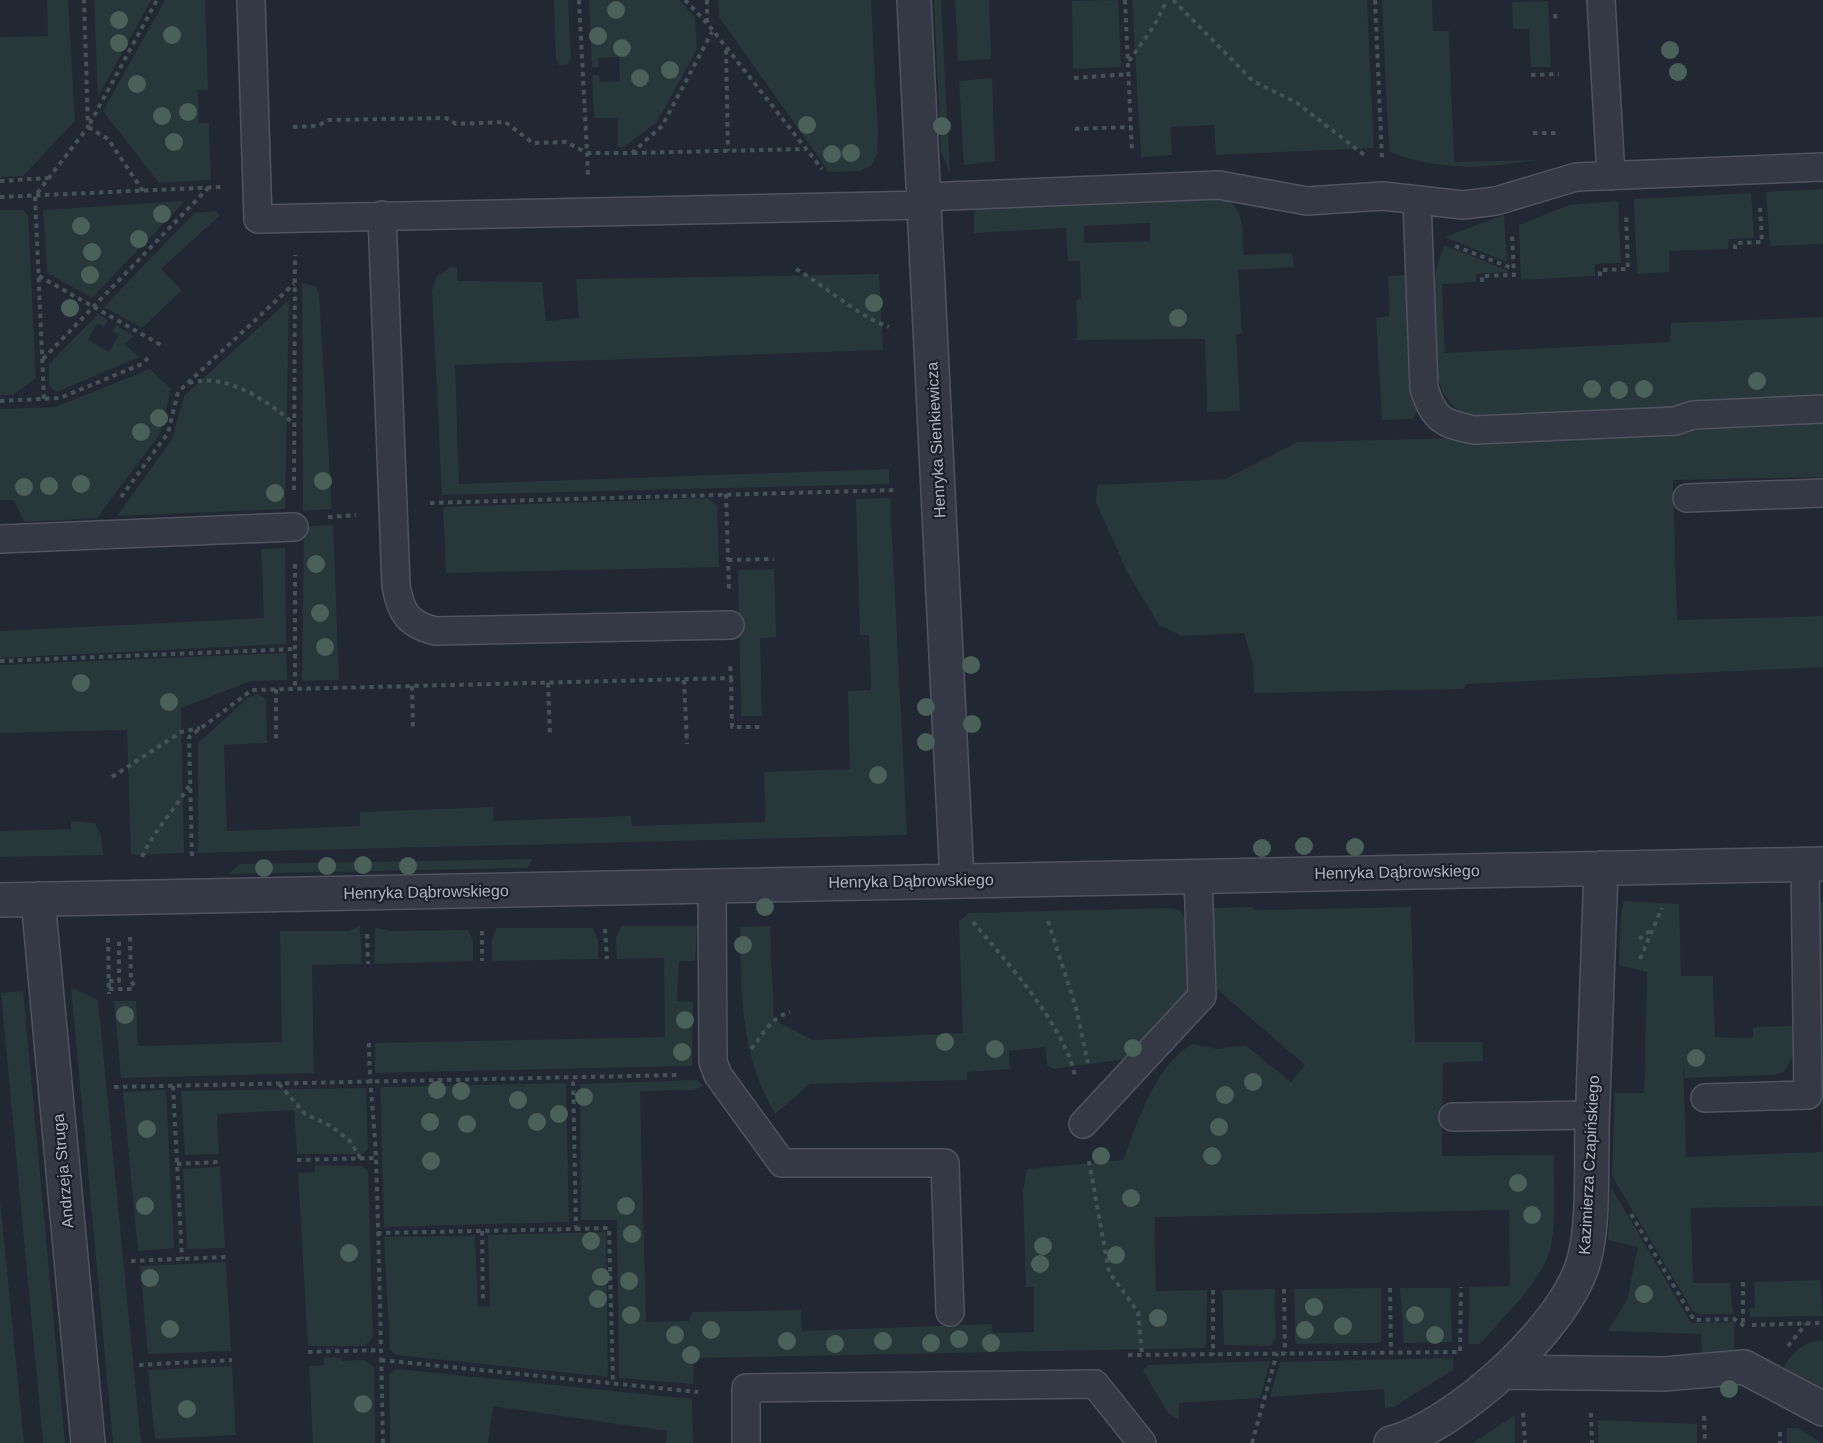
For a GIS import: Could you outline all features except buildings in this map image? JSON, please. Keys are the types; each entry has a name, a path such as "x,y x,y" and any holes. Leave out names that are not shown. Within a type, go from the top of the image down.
{"street":[{"name":"Henryka Sienkiewicza","path":"914,0 957,880"},
{"name":"Henryka Dąbrowskiego","path":"0,900 1814,864"},
{"name":"Kazimierza Czapińskiego","path":"1391,1443 1410,1438 1438,1423 1504,1372 1551,1318 1584,1261 1593,1115 1600,868"},
{"name":"Andrzeja Struga","path":"38,899 88,1443"},
{"path":"1504,1372 1664,1374 1744,1366 1823,1409"}],"lane":[{"path":"251,0 258,219 924,201 1219,185 1307,201 1383,196 1463,205 1496,201 1576,177 1823,167"},
{"path":"1601,0 1611,176"},
{"path":"1417,201 1424,388 1431,410 1449,426 1475,430 1675,421 1692,415 1823,409"},
{"path":"382,215 396,586 399,602 406,616 417,626 435,631 730,625"},
{"path":"1687,498 1823,493"},
{"path":"0,539 294,528"},
{"path":"1705,1098 1808,1095 1814,864"},
{"path":"1083,1124 1202,996 1198,876"},
{"path":"712,886 711,1048 718,1075 782,1163 945,1163 950,1312"},
{"path":"1453,1117 1593,1115"},
{"path":"746,1443 746,1388 1095,1384 1142,1443"}],"path":[{"path":"84,0 88,127"},
{"path":"44,399 35,196 88,127 157,0"},
{"path":"579,0 587,156"},
{"path":"685,0 707,22 726,50 825,173"},
{"path":"706,0 707,22"},
{"path":"1125,0 1132,157"},
{"path":"1129,62 1154,26 1167,0"},
{"path":"1173,0 1253,81 1297,103 1367,157"},
{"path":"1375,0 1383,196"},
{"path":"1555,14 1556,22"},
{"path":"632,153 662,126 712,32"},
{"path":"726,50 728,151"},
{"path":"1074,78 1129,74"},
{"path":"1531,75 1558,74"},
{"path":"256,128 317,126 329,120 446,118 456,124 504,122 534,143 566,142 587,156 806,149"},
{"path":"88,127 108,139 143,191"},
{"path":"1075,129 1131,127"},
{"path":"1533,133 1558,133"},
{"path":"0,181 49,178"},
{"path":"0,197 258,186"},
{"path":"43,360 208,188"},
{"path":"1735,249 1735,243 1762,242 1760,197"},
{"path":"1600,276 1600,270 1628,269 1625,202"},
{"path":"295,218 295,689"},
{"path":"1482,282 1482,276 1514,275 1512,226"},
{"path":"1453,245 1514,269"},
{"path":"796,269 828,288 875,322 893,328"},
{"path":"39,275 161,345"},
{"path":"94,534 168,434 178,392 294,284"},
{"path":"0,401 60,398 142,364 148,358"},
{"path":"188,383 199,380 215,381 234,387 258,397 294,424"},
{"path":"422,503 896,490"},
{"path":"726,494 729,591"},
{"path":"728,560 774,559"},
{"path":"0,661 296,649"},
{"path":"730,678 732,727 762,727"},
{"path":"192,864 189,737 252,690 684,680 687,744"},
{"path":"548,683 550,736"},
{"path":"412,686 413,728"},
{"path":"276,689 276,743"},
{"path":"112,777 182,732 202,728"},
{"path":"138,866 166,814 180,801 190,784"},
{"path":"1637,968 1665,901"},
{"path":"1046,916 1076,1008 1088,1064 1083,1124"},
{"path":"605,919 607,959"},
{"path":"970,919 1019,975 1073,1065 1097,1217 1109,1272 1138,1312 1142,1355"},
{"path":"482,921 482,961"},
{"path":"367,924 368,964"},
{"path":"108,929 109,992 136,988 131,981 130,937 119,937 119,981 109,981"},
{"path":"114,1087 718,1075 737,1064 767,1027 780,1015 790,1012"},
{"path":"369,1043 369,1073 372,1081 376,1158 382,1443"},
{"path":"573,1077 576,1228"},
{"path":"279,1083 305,1114 332,1126 350,1141 361,1159"},
{"path":"173,1086 182,1259"},
{"path":"297,1160 376,1158"},
{"path":"177,1164 220,1162"},
{"path":"1628,1208 1694,1320 1734,1319 1743,1326 1823,1323"},
{"path":"377,1233 609,1228 613,1384"},
{"path":"482,1231 483,1303"},
{"path":"131,1261 226,1257"},
{"path":"1743,1282 1743,1326"},
{"path":"1128,1355 1460,1352 1461,1287"},
{"path":"1390,1288 1391,1352"},
{"path":"1284,1289 1285,1353"},
{"path":"1213,1290 1213,1354"},
{"path":"308,1352 380,1350"},
{"path":"1252,1443 1277,1353"},
{"path":"139,1365 232,1360"},
{"path":"381,1360 698,1392"},
{"path":"1523,1406 1525,1443"},
{"path":"1704,1416 1705,1443"},
{"path":"1591,1419 1592,1443"}],"shaded area":[{"path":"47,0 68,0 75,121 23,176 0,177 0,37 48,36"},
{"path":"94,0 151,0 98,97"},
{"path":"165,0 205,0 208,90 198,90 199,123 209,123 211,180 159,183 103,111"},
{"path":"554,0 568,0 571,58 568,64 558,65 556,59"},
{"path":"589,0 679,0 695,17 697,49 657,122 624,147 618,147 618,118 594,118 592,75 599,75 600,82 620,81 619,57 598,58 599,67 592,67"},
{"path":"718,0 871,0 878,134 877,154 871,166 860,171 829,172 719,17"},
{"path":"934,0 941,0 950,174 941,152"},
{"path":"955,0 989,0 991,59 958,61"},
{"path":"1118,0 1121,67 1073,69 1072,1"},
{"path":"1132,0 1367,0 1374,148 1216,155 1214,125 1171,127 1172,155 1141,157"},
{"path":"1382,0 1432,0 1433,31 1449,31 1454,162 1534,160 1497,166 1461,167 1425,162 1389,152"},
{"path":"1548,1 1551,67 1531,67 1529,29 1513,29 1512,2"},
{"path":"992,78 995,161 964,165 959,81"},
{"path":"1823,189 1823,244 1770,246 1766,192"},
{"path":"1751,193 1754,238 1729,239 1728,249 1669,251 1669,272 1637,274 1634,199"},
{"path":"1219,195 1228,200 1238,212 1241,220 1244,255 1292,253 1294,267 1238,270 1242,334 1236,334 1240,411 1207,412 1205,339 1073,340 1077,338 1076,300 1081,299 1080,261 1068,261 1066,228 974,233 974,207","holes":["1150,223 1150,241 1084,243 1084,226"]},
{"path":"185,201 92,298 47,273 43,210"},
{"path":"1618,201 1621,263 1595,264 1595,276 1521,280 1519,225 1569,205"},
{"path":"0,210 23,210 28,215 36,378 13,395 0,395"},
{"path":"216,211 220,215 161,269 182,290 142,328 104,307 194,213"},
{"path":"1504,215 1507,262 1447,238 1447,236"},
{"path":"1444,245 1511,272 1476,274 1476,282 1442,284 1445,353 1670,342 1671,323 1823,317 1823,397 1683,404 1674,412 1479,423 1451,404 1444,394 1437,371 1433,336 1433,287"},
{"path":"450,267 457,267 458,281 542,282 546,321 579,318 576,279 879,274 883,350 455,365 459,484 889,469 889,484 442,495 432,291 436,277"},
{"path":"1410,275 1417,412 1413,419 1382,420 1376,318 1389,316 1388,276"},
{"path":"302,283 316,286 319,294 332,509 303,511"},
{"path":"289,300 285,509 117,516 172,439 184,396"},
{"path":"98,314 108,320 104,327 97,323 88,340 109,352 119,335 112,331 116,325 134,336 125,344 139,357 57,392 49,386 49,364"},
{"path":"150,369 171,389 160,434 97,518 24,522 14,500 0,500 0,409 55,407"},
{"path":"1823,419 1823,477 1673,480 1677,620 1823,616 1823,667 1466,684 1464,689 1254,693 1253,664 1244,633 1182,636 1159,625 1127,572 1096,502 1097,485 1225,479 1298,442 1424,439"},
{"path":"708,498 717,506 719,567 446,573 443,507"},
{"path":"890,498 907,835 198,853 198,743 249,697 258,694 266,699 267,743 224,745 227,831 360,826 360,812 493,807 494,821 631,816 632,826 765,822 764,772 850,769 848,691 871,690 869,635 860,635 856,499"},
{"path":"333,525 339,680 302,681 304,526"},
{"path":"285,548 286,644 0,658 0,631 264,618 261,549"},
{"path":"774,569 776,637 760,638 762,716 741,716 738,570"},
{"path":"286,653 287,680 251,681 181,708 184,853 131,855 127,730 0,733 0,665"},
{"path":"71,821 95,823 101,836 103,855 0,857 0,831 71,829"},
{"path":"533,859 527,868 228,874 240,864"},
{"path":"1624,901 1679,904 1681,976 1713,976 1715,1037 1753,1038 1753,1027 1794,1026 1794,1054 1784,1072 1774,1075 1685,1078 1683,1058 1686,1157 1822,1152 1817,902 1823,902 1823,1206 1691,1208 1693,1283 1730,1283 1733,1314 1698,1314 1693,1311 1612,1176 1615,1093 1644,1093 1647,972 1619,965 1621,914"},
{"path":"1253,907 1254,910 1411,907 1415,1042 1482,1042 1483,1061 1443,1063 1442,1156 1554,1155 1554,1220 1548,1256 1536,1279 1480,1344 1468,1344 1469,1287 1510,1286 1509,1210 1155,1217 1156,1291 1207,1290 1204,1348 694,1358 693,1384 619,1378 617,1220 581,1220 580,1084 697,1080 703,1086 694,1090 640,1091 646,1322 689,1321 692,1312 801,1310 802,1331 992,1324 993,1333 1034,1332 1034,1287 1026,1287 1023,1190 1027,1169 1123,1160 1149,1096 1158,1080 1179,1053 1192,1044 1218,1049 1245,1045 1291,1082 1305,1065 1212,985 1211,908"},
{"path":"1171,908 1180,910 1189,928 1192,981 1178,1013 1142,1057 1053,1069 1047,1065 1045,1047 1009,1051 1010,1069 967,1072 967,1080 810,1084 775,1114 763,1091 755,1069 745,1023 740,927 770,926 774,1020 813,1040 963,1033 959,921 969,913"},
{"path":"360,926 362,964 312,965 314,1073 121,1078 114,1001 136,1001 138,1046 282,1042 280,931 348,931"},
{"path":"621,926 697,926 695,961 679,961 677,1001 693,1002 692,1066 375,1073 375,1043 665,1037 664,958 617,959 616,938"},
{"path":"375,927 389,931 468,930 473,941 473,961 374,964"},
{"path":"496,928 593,928 598,940 598,959 492,961 492,940"},
{"path":"71,987 98,1000 141,1443 113,1443"},
{"path":"23,991 65,1443 43,1443 1,993"},
{"path":"566,1083 569,1222 384,1227 380,1087"},
{"path":"366,1088 368,1149 362,1154 297,1154 294,1110 217,1114 219,1154 185,1155 181,1091"},
{"path":"166,1090 174,1248 138,1251 123,1092"},
{"path":"315,1165 362,1166 368,1170 373,1337 365,1346 308,1346 298,1173 315,1172"},
{"path":"220,1167 225,1248 187,1249 183,1169"},
{"path":"1611,1187 1691,1323 1734,1322 1734,1353 1702,1357 1701,1334 1608,1331 1627,1300 1638,1247 1608,1240"},
{"path":"0,1199 24,1443 0,1443"},
{"path":"606,1232 608,1377 396,1355 390,1350 384,1237 475,1236 478,1306 490,1307 488,1235"},
{"path":"226,1262 231,1351 148,1354 140,1266"},
{"path":"1820,1280 1823,1316 1750,1317 1749,1308 1755,1308 1754,1282"},
{"path":"1381,1288 1381,1340 1379,1343 1297,1344 1295,1341 1294,1289"},
{"path":"1400,1288 1451,1288 1452,1342 1404,1343"},
{"path":"1275,1289 1276,1337 1271,1346 1224,1345 1222,1290"},
{"path":"1823,1340 1823,1395 1781,1372 1789,1359 1803,1346"},
{"path":"324,1357 341,1358 342,1361 365,1360 374,1367 375,1443 313,1443 309,1366 324,1365"},
{"path":"1453,1358 1453,1370 1394,1407 1385,1408 1384,1389 1270,1397 1280,1362"},
{"path":"1270,1361 1260,1398 1179,1403 1179,1420 1168,1413 1143,1371 1148,1365"},
{"path":"232,1366 236,1435 155,1439 148,1370"},
{"path":"397,1369 692,1399 693,1443 666,1443 667,1431 493,1406 488,1443 390,1443 389,1374"},
{"path":"1515,1415 1515,1443 1473,1443"},
{"path":"1598,1420 1697,1424 1697,1443 1598,1443"},
{"path":"1787,1428 1797,1428 1823,1443 1787,1443"}]}
